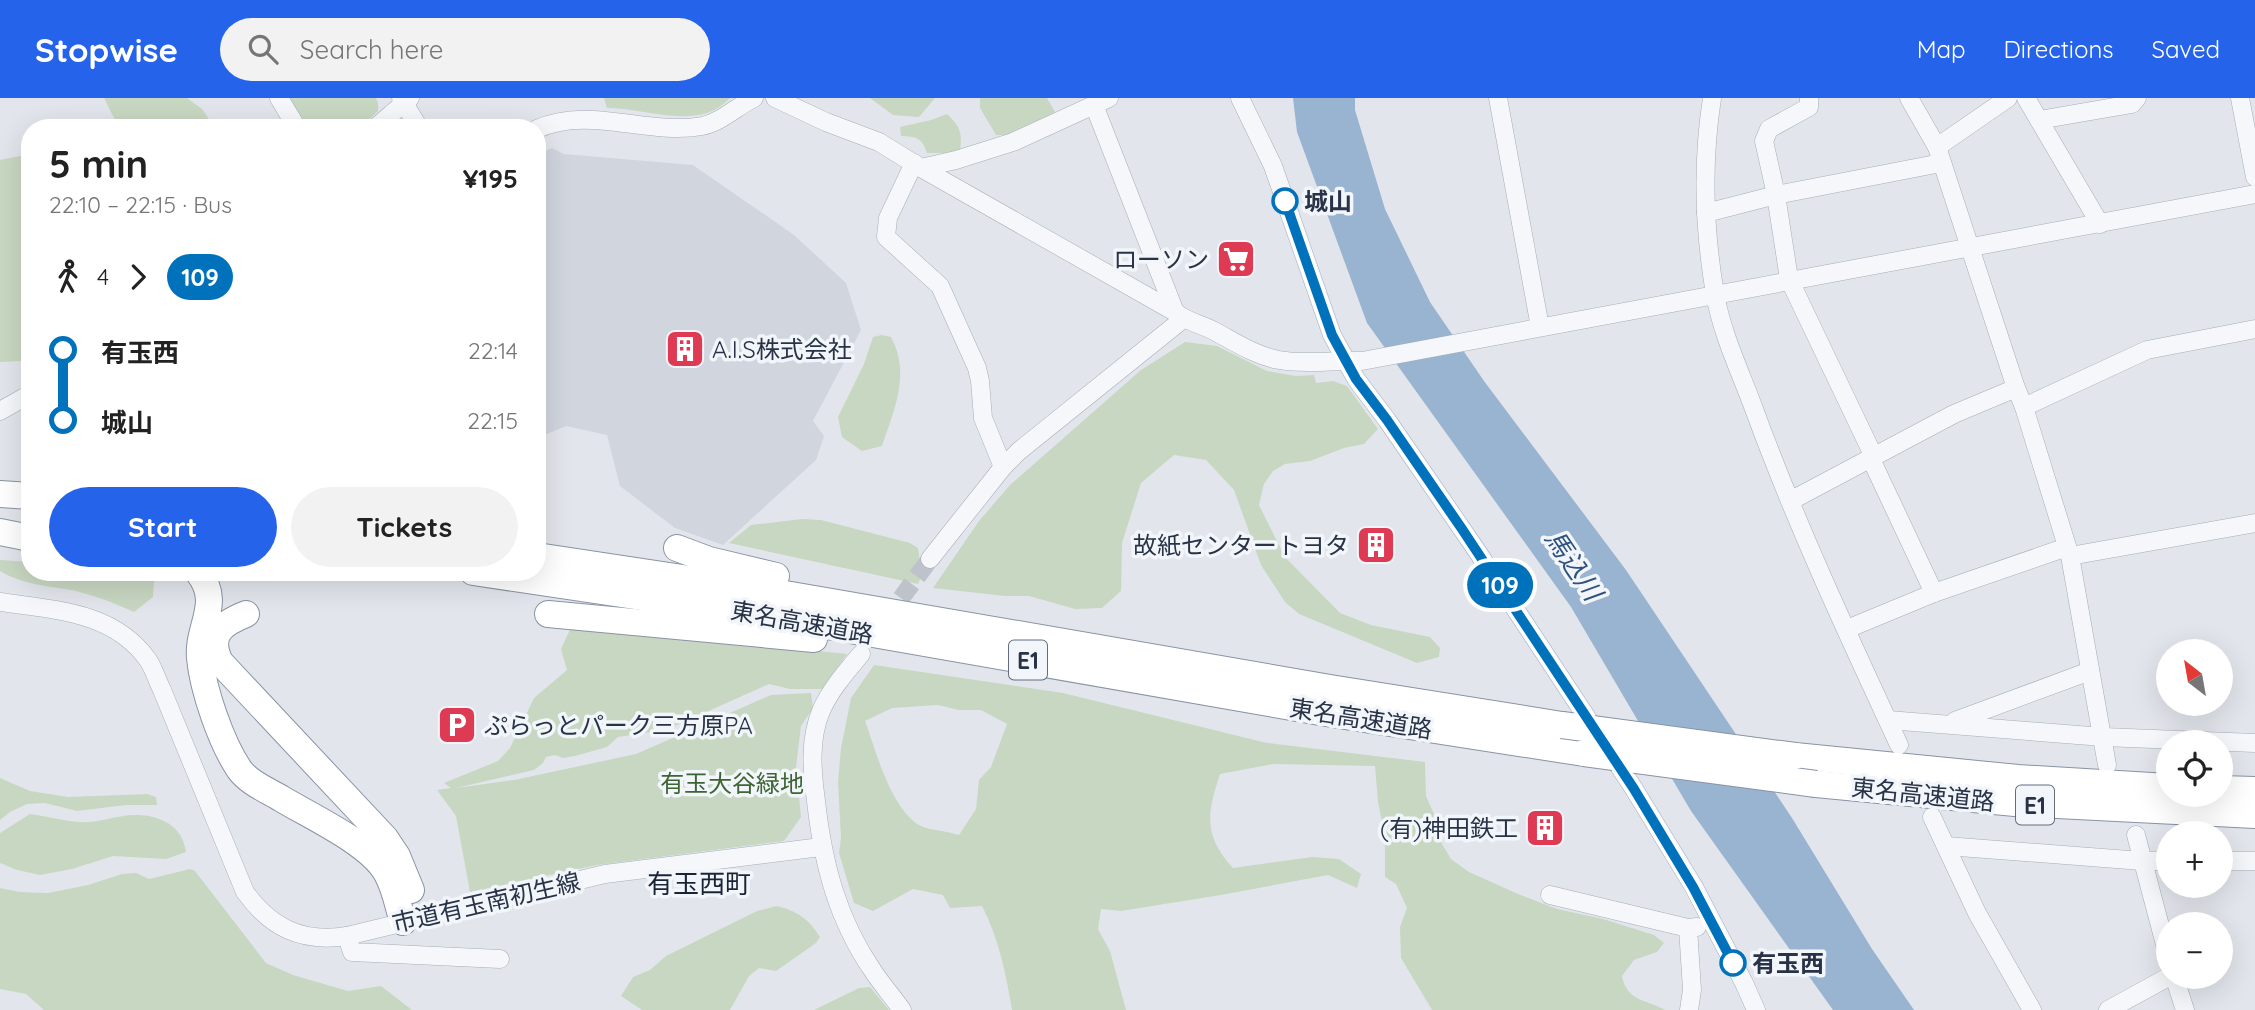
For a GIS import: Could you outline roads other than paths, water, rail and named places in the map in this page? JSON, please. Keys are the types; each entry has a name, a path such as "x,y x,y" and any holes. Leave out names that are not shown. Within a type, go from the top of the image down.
{"highway":[{"path":"0,486 21,487"},
{"path":"0,494 21,495"},
{"path":"0,519 21,520"},
{"path":"0,532 21,536"},
{"path":"677,548 709,560 981,626"},
{"name":"東名高速道路","path":"546,557 981,626 1316,686 1562,725 1795,756 2018,778 2156,786"},
{"path":"205,581 210,596 201,643 201,667 217,721 239,769 258,786 376,858 411,920"},
{"name":"東名高速道路","path":"533,581 757,614 1325,713 1816,784 2015,803 2255,815"},
{"path":"246,614 228,621 217,635 214,644 220,662 385,838 405,872 411,920"},
{"path":"548,614 1018,659"},
{"path":"2233,789 2255,790"}],"street":[{"path":"279,98 292,119"},
{"path":"546,126 569,120 668,128 706,125 754,98"},
{"path":"775,98 826,122 879,142 1179,315 1257,354 1279,360 1353,360 2255,194"},
{"path":"1240,98 1273,166 1332,335 1353,360 1356,379 1521,616 1634,789 1693,887 1756,1010"},
{"path":"1498,98 1540,327"},
{"path":"1712,98 1706,138 1706,213 1715,293 1722,325 1770,455 1899,746"},
{"path":"1810,98 1809,107 1769,128 1764,141 1776,195 1789,279 1934,593"},
{"path":"1909,98 1939,155 2024,407 2069,552 2107,765"},
{"path":"1706,213 1939,155 2008,98"},
{"path":"2026,98 2100,224"},
{"path":"2039,120 2132,104 2137,98"},
{"path":"2240,98 2255,177"},
{"path":"384,119 405,100 414,119"},
{"path":"1003,467 983,418 980,381 976,368 945,294 935,280 886,237 888,218 917,165 1006,145 1102,102 1179,315"},
{"path":"930,559 1003,467 1179,315"},
{"path":"2024,407 2147,350 2255,329"},
{"path":"1790,501 1954,414 2016,388"},
{"path":"0,411 21,399"},
{"path":"1847,629 1934,593 2025,560 2255,523"},
{"name":"市道有玉南初生線","path":"0,602 96,619 125,635 149,662 245,891 266,917 280,926 313,937 331,939 347,936 605,874 821,847"},
{"path":"861,654 827,700 815,733 813,780 821,847 833,894 845,924 872,971 902,1010"},
{"path":"1949,724 2090,671"},
{"path":"1888,720 2103,737 2255,743"},
{"path":"1933,817 1978,914 2032,1010"},
{"path":"2136,835 2156,912"},
{"path":"1946,846 2156,861"},
{"path":"2233,861 2255,861"},
{"path":"1550,895 1688,928 1713,924"},
{"path":"1688,928 1692,990 1689,1010"},
{"path":"347,936 352,952 500,959"},
{"path":"2108,1010 2156,984"},
{"path":"2177,989 2185,1010"}],"water":[{"name":"馬込川","path":"1293,98 1355,98 1355,110 1385,209 1430,302 1484,381 1626,570 1792,818 1872,949 1914,1010 1833,1010 1691,811 1571,607 1367,323 1297,132"}],"tunnel":[{"path":"885,620 930,559"}],"place":[{"name":"城山","path":"1285,201"},
{"name":"ローソン","path":"1236,259"},
{"name":"A.I.S株式会社","path":"685,349"},
{"name":"故紙センタートヨタ","path":"1376,545"},
{"name":"ぷらっとパーク三方原PA","path":"457,725"},
{"name":"(有)神田鉄工","path":"1545,828"},
{"name":"有玉西","path":"1733,963"}],"district":[{"name":"有玉西町","path":"699,883"}],"park label":[{"name":"有玉大谷緑地","path":"732,783"}]}
